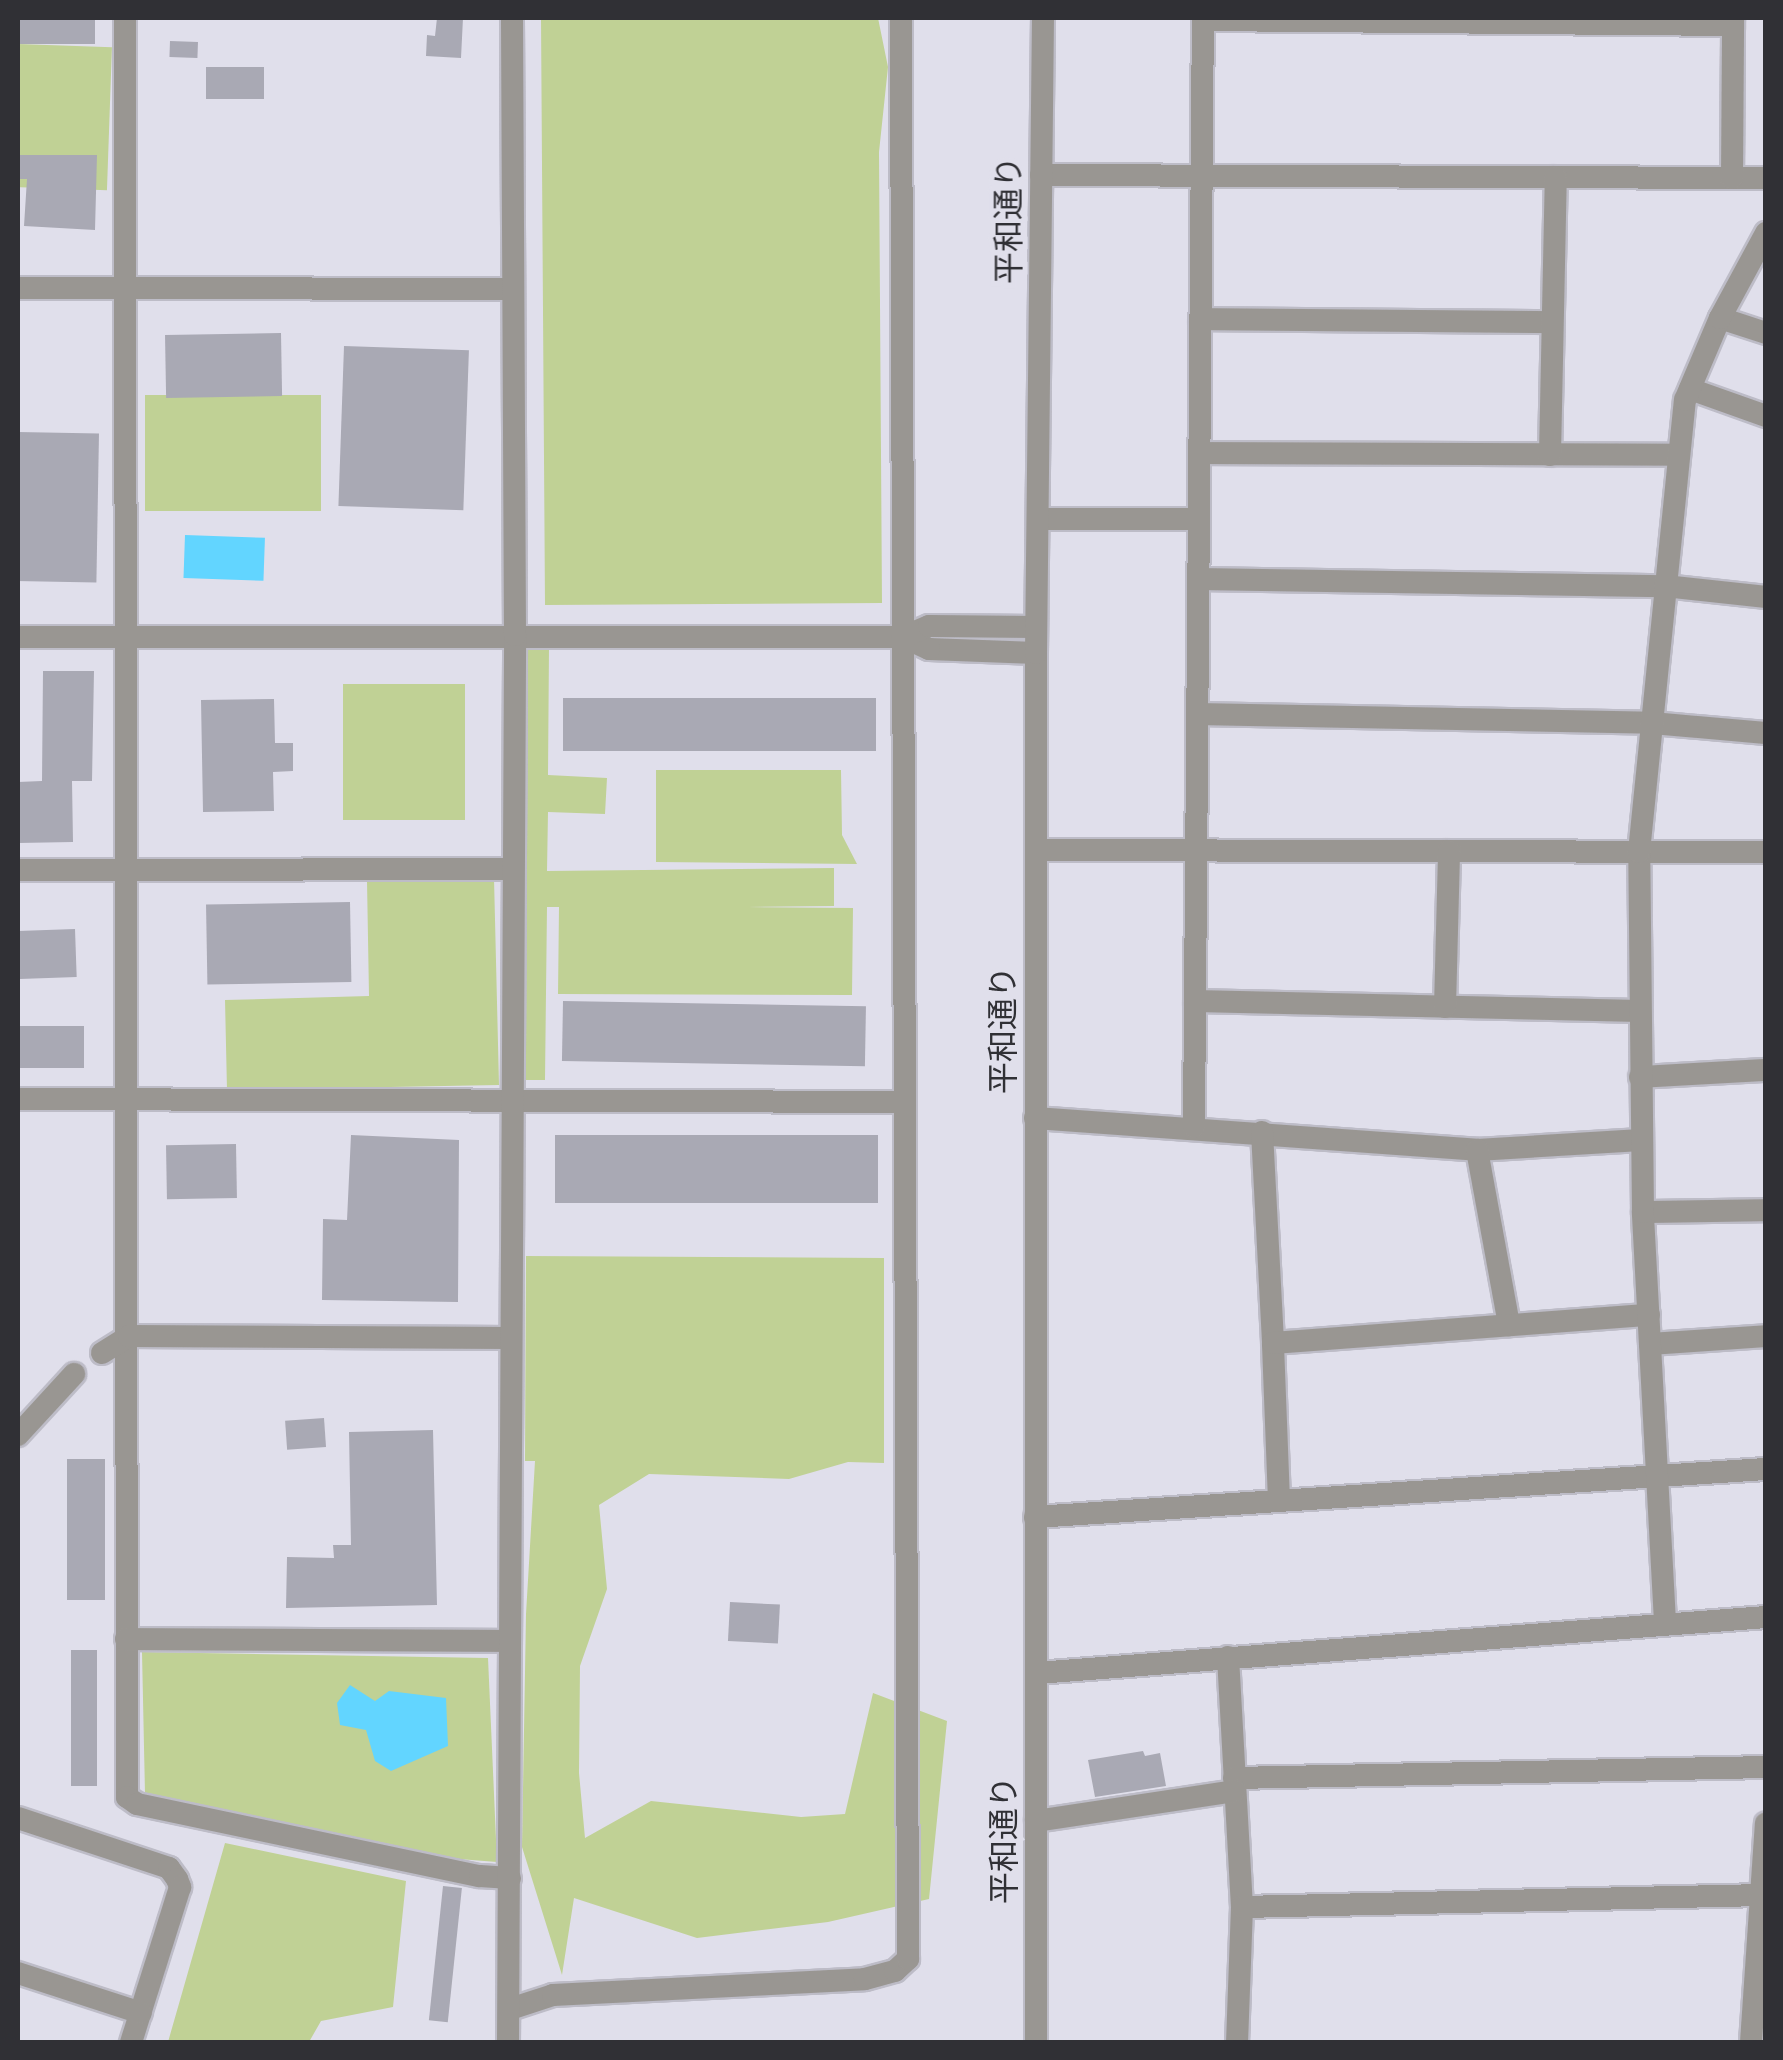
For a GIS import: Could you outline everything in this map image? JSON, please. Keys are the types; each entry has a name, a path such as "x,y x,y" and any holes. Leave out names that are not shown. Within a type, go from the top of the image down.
{"street":[{"path":"125,18 127,1797 137,1804 480,1876 510,1878"},
{"path":"508,2042 515,635 512,18"},
{"path":"510,2009 553,1995 864,1979 894,1972 908,1959 901,18"},
{"name":"平和通り","path":"1036,2042 1036,627 1043,18"},
{"path":"1194,1127 1203,19 1733,21 1732,178"},
{"path":"1041,174 1766,178"},
{"path":"1550,455 1556,177"},
{"path":"1665,1622 1643,1212 1639,852 1677,456 1690,389 1720,318 1766,233"},
{"path":"18,288 513,288"},
{"path":"1720,318 1766,332"},
{"path":"1200,320 1552,322"},
{"path":"1690,389 1766,416"},
{"path":"1200,454 1677,456"},
{"path":"1040,519 1199,519"},
{"path":"1198,579 1665,586 1766,598"},
{"path":"18,636 903,637 929,626 1036,627"},
{"path":"903,637 929,649 1036,653"},
{"path":"1198,714 1652,723 1766,734"},
{"path":"1037,850 1766,852"},
{"path":"1445,1006 1448,852"},
{"path":"18,870 512,869"},
{"path":"1195,1001 1640,1011"},
{"path":"1640,1077 1766,1070"},
{"path":"18,1099 904,1102"},
{"path":"1036,1118 1477,1150 1641,1140"},
{"path":"1262,1132 1279,1501"},
{"path":"1477,1150 1509,1325"},
{"path":"1643,1212 1766,1210"},
{"path":"1274,1343 1648,1315"},
{"path":"102,1353 129,1336 510,1338"},
{"path":"1650,1344 1766,1336"},
{"path":"18,1435 74,1374"},
{"path":"1036,1517 1766,1469"},
{"path":"1037,1673 1766,1616"},
{"path":"126,1639 510,1641"},
{"path":"1228,1658 1242,1908 1237,2042"},
{"path":"1036,1821 1234,1784 1766,1767"},
{"path":"18,1818 169,1868 177,1879 180,1887 132,2042"},
{"path":"1751,2042 1766,1824"},
{"path":"1242,1908 1761,1895"},
{"path":"18,1972 141,2013"}],"green space":[{"path":"541,18 878,18 888,67 879,152 882,603 545,605"},
{"path":"18,44 112,47 107,190 18,187"},
{"path":"145,395 321,395 321,511 145,511"},
{"path":"524,648 549,648 548,775 607,778 605,814 548,812 547,871 834,868 834,906 748,907 853,908 852,995 558,994 559,907 547,907 545,1080 520,1080"},
{"path":"343,684 465,684 465,820 343,820"},
{"path":"656,770 841,770 842,835 857,864 656,862"},
{"path":"494,878 499,1085 227,1090 225,1000 369,996 367,881"},
{"path":"526,1256 884,1258 884,1463 848,1462 789,1479 649,1474 599,1505 607,1589 580,1666 579,1773 585,1838 651,1801 801,1817 845,1814 873,1693 947,1721 929,1899 828,1922 697,1938 574,1898 562,1975 522,1847 526,1614 535,1461 525,1461"},
{"path":"142,1652 488,1658 497,1862 459,1859 145,1794"},
{"path":"225,1843 406,1881 393,2007 321,2021 309,2042 168,2042"}],"water":[{"path":"185,535 265,538 263,581 183,578"},
{"path":"350,1685 375,1701 389,1691 446,1698 448,1746 391,1771 375,1761 366,1730 340,1725 337,1703"}],"building":[{"path":"18,18 95,18 95,44 18,44"},
{"path":"437,18 463,18 461,58 426,56 427,35 435,36"},
{"path":"170,41 198,42 197,58 169,57"},
{"path":"206,67 264,67 264,99 206,99"},
{"path":"18,155 97,155 95,230 24,226 27,179 18,179"},
{"path":"281,333 282,396 166,398 165,335"},
{"path":"344,346 469,350 463,510 338,506"},
{"path":"18,432 99,433 96,582 18,581"},
{"path":"43,671 94,671 92,781 72,781 73,842 18,843 18,782 42,781"},
{"path":"563,698 876,698 876,751 563,751"},
{"path":"274,699 275,743 293,743 293,771 273,772 274,811 203,812 201,700"},
{"path":"350,902 351,982 207,985 206,905"},
{"path":"75,929 77,977 20,979 18,931"},
{"path":"563,1001 866,1006 865,1066 562,1061"},
{"path":"18,1026 84,1026 84,1068 18,1068"},
{"path":"351,1135 459,1140 458,1302 322,1300 323,1219 347,1220"},
{"path":"555,1135 878,1135 878,1203 555,1203"},
{"path":"236,1144 237,1198 167,1199 166,1145"},
{"path":"324,1418 326,1447 287,1450 285,1421"},
{"path":"433,1430 437,1605 286,1608 287,1557 334,1558 333,1545 351,1545 349,1432"},
{"path":"67,1459 105,1459 105,1600 67,1600"},
{"path":"730,1602 780,1605 778,1644 728,1641"},
{"path":"71,1650 97,1650 97,1786 71,1786"},
{"path":"1143,1751 1145,1756 1160,1753 1166,1786 1095,1797 1088,1760"},
{"path":"443,1886 462,1888 448,2022 429,2020"}]}
